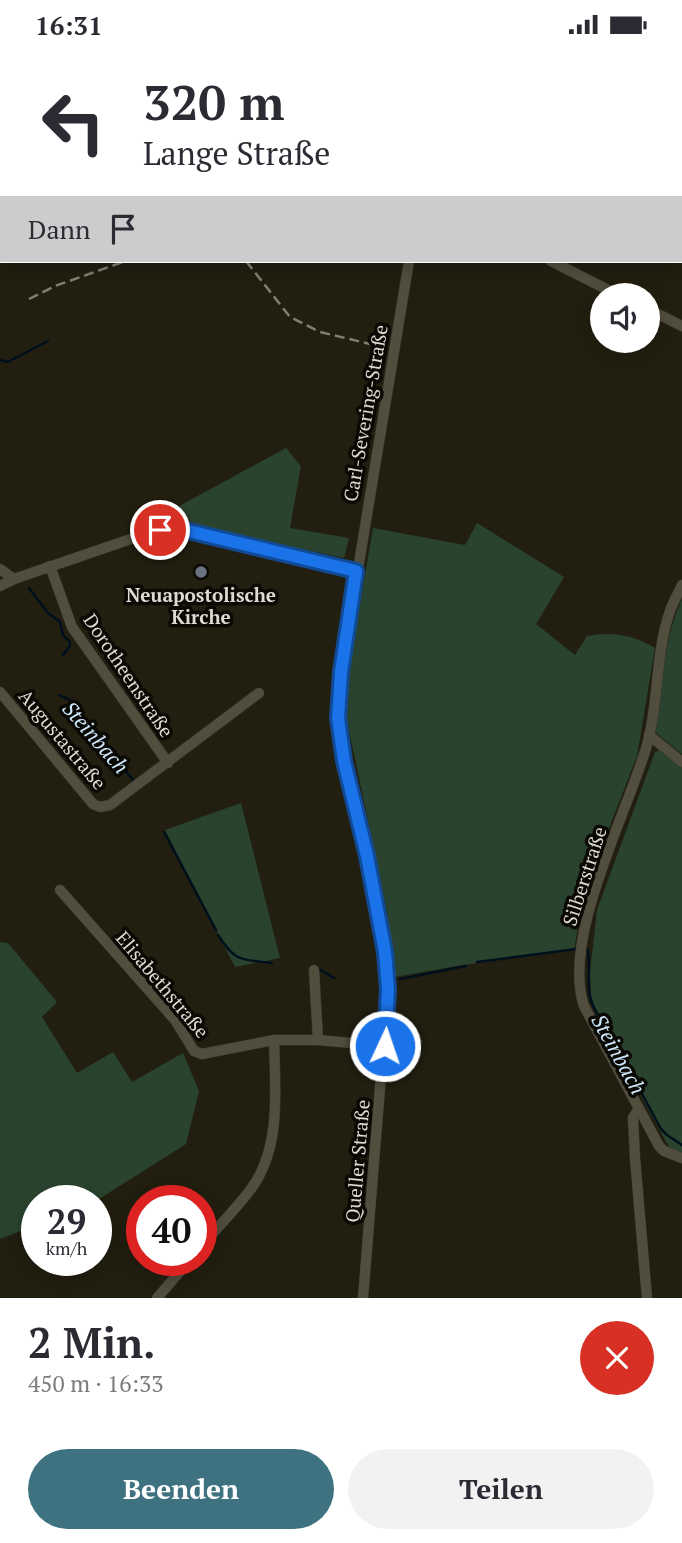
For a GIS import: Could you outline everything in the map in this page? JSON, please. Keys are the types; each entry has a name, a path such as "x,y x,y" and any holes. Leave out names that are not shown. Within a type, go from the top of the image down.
{"street":[{"name":"Carl-Severing-Straße","path":"356,571 409,263"},
{"path":"555,263 594,283"},
{"path":"660,315 682,326"},
{"path":"0,586 50,566 173,528 356,571"},
{"name":"Dorotheenstraße","path":"50,566 72,627 169,763"},
{"path":"0,569 14,579"},
{"name":"Queller Straße","path":"356,571 339,681 338,718 344,761 367,856 385,952 388,989 363,1298"},
{"name":"Silberstraße","path":"682,585 669,615 649,735 585,923 580,969 580,991 584,1006 638,1110 659,1146 664,1151 682,1158"},
{"name":"Augustastraße","path":"0,692 93,804 100,807 110,805 169,763"},
{"path":"169,763 259,693"},
{"path":"649,735 682,762"},
{"name":"Elisabethstraße","path":"60,890 175,1020 194,1051 202,1054 274,1040 318,1039 385,1046"},
{"path":"314,969 318,1039"},
{"path":"217,1228 252,1188 269,1152 275,1112 274,1040"},
{"path":"638,1110 633,1118 635,1158 648,1298"},
{"path":"157,1298 176,1276"}],"green space":[{"path":"286,448 301,466 290,528 349,538 344,558 157,518"},
{"path":"477,523 564,577 536,624 575,655 587,636 605,634 622,635 655,648 637,756 580,915 574,950 395,977 387,912 346,716 345,691 373,528 465,545"},
{"path":"682,599 682,754 655,732 667,647"},
{"path":"659,750 682,767 682,1154 669,1147 596,1014 591,995 590,972 597,910 655,752"},
{"path":"241,803 280,958 235,967 165,830"},
{"path":"0,942 8,943 57,1002 42,1017 77,1073 113,1052 132,1082 183,1053 199,1091 186,1144 112,1191 112,1185 21,1185 21,1231 0,1239"}],"waterway":[{"name":"Steinbach","path":"0,360 8,362 48,341"},
{"name":"Steinbach","path":"29,588 48,613 60,622 63,635 70,642 63,655"},
{"name":"Steinbach","path":"59,695 68,699 79,711 100,743 133,780"},
{"name":"Steinbach","path":"164,832 216,930"},
{"name":"Steinbach","path":"218,935 230,951 240,958 272,963"},
{"name":"Steinbach","path":"477,962 576,949"},
{"name":"Steinbach","path":"588,950 590,995 596,1012 661,1129 682,1145"},
{"name":"Steinbach","path":"400,979 466,966"},
{"name":"Steinbach","path":"319,969 334,978"}],"railway":[{"path":"29,299 55,286 120,263"},
{"path":"248,263 290,317 320,332 370,344"}],"place":[{"name":"Neuapostolische Kirche","path":"201,572"}],"route":[{"path":"160,530 184,530 356,571 338,691 338,718 344,761 373,883 385,952 388,989 385,1046"}]}
